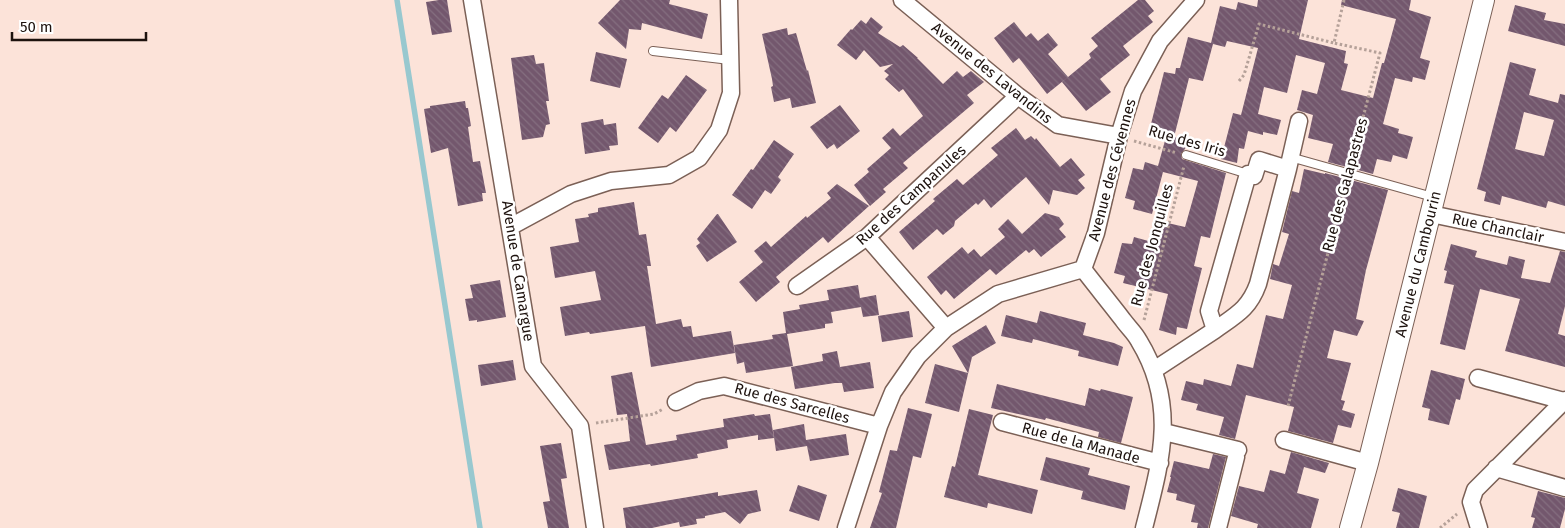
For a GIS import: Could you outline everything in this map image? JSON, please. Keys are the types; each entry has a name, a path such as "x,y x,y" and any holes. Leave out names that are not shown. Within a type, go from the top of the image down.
{"street":[{"name":"Avenue de Camargue","path":"472,0 533,366 580,426 595,528"},
{"path":"510,226 571,194 612,181 669,175 699,158 719,130 731,93 729,0"},
{"name":"Avenue des Lavandins","path":"902,0 1018,96 1058,125 1119,136"},
{"name":"Avenue des Cévennes","path":"1083,269 1096,233 1119,136 1133,91 1160,41 1196,0"},
{"name":"Avenue du Cambourin","path":"1350,528 1484,0"},
{"name":"Rue des Campanules","path":"797,286 867,238 1018,96"},
{"path":"1154,370 1242,311 1253,298 1299,121"},
{"path":"1215,330 1209,311 1248,174 1254,176 1259,160 1289,163"},
{"name":"Rue Chanclair","path":"1433,206 1565,242"},
{"path":"867,238 946,328"},
{"path":"846,528 879,426 893,392 918,356 946,328 998,294 1083,269 1139,340 1154,370 1162,402 1164,432 1160,463 1144,528"},
{"path":"1478,378 1564,401"},
{"name":"Rue des Sarcelles","path":"676,402 699,391 724,386 879,426"},
{"path":"1479,528 1471,502 1475,490 1564,401"},
{"name":"Rue de la Manade","path":"1002,422 1160,463"},
{"path":"1164,432 1237,454 1218,528"},
{"path":"1284,440 1368,463"},
{"path":"1496,468 1565,488"}],"lane":[{"path":"653,51 730,60"},
{"name":"Rue des Iris","path":"1186,155 1248,174"},
{"path":"1289,163 1348,174 1433,206"}],"path":[{"path":"1240,82 1244,75 1259,24 1334,43 1344,0"},
{"name":"Rue des Galapastres","path":"1288,406 1380,53 1334,43"},
{"name":"Rue des Iris","path":"1119,136 1186,155"},
{"name":"Rue des Jonquilles","path":"1139,340 1186,155"},
{"path":"580,426 654,414 676,402"}],"building":[{"path":"447,0 452,32 432,35 426,2"},
{"path":"620,0 670,0 669,4 708,14 702,39 642,23 641,30 629,29 626,49 598,23"},
{"path":"1138,0 1145,0 1154,11 1148,16 1153,22 1123,46 1130,55 1100,79 1111,92 1086,111 1062,82 1091,58 1089,54 1098,46 1091,38"},
{"path":"1258,0 1308,0 1299,39 1346,51 1344,63 1348,64 1341,90 1373,98 1396,19 1341,5 1342,0 1411,0 1409,10 1431,17 1420,58 1430,61 1425,80 1413,77 1412,82 1395,78 1383,124 1399,129 1398,133 1413,137 1407,159 1393,155 1391,162 1377,159 1373,174 1328,162 1333,144 1308,138 1313,115 1297,110 1302,90 1317,94 1325,63 1296,55 1287,93 1264,87 1258,114 1281,120 1277,135 1263,132 1263,135 1248,131 1244,149 1239,148 1237,163 1221,159 1233,113 1241,115 1258,48 1227,41 1225,47 1213,44 1203,81 1189,78 1174,137 1187,141 1185,149 1181,154 1182,159 1226,173 1210,238 1201,236 1194,266 1202,268 1187,329 1177,327 1176,335 1159,330 1168,294 1123,283 1125,276 1114,273 1122,243 1132,244 1134,237 1152,242 1159,221 1185,227 1198,181 1163,172 1152,214 1133,209 1135,201 1125,198 1133,168 1143,170 1145,162 1158,166 1166,137 1149,132 1164,72 1175,74 1176,68 1180,68 1188,37 1211,43 1220,6 1236,10 1238,2 1257,7"},
{"path":"1515,5 1546,13 1544,20 1565,24 1565,46 1508,31"},
{"path":"871,17 883,27 878,33 900,47 903,45 943,84 957,71 963,77 971,71 984,82 967,95 974,103 903,163 908,168 883,189 886,192 870,206 854,185 869,172 867,169 891,148 882,138 893,128 900,136 923,116 903,89 899,92 885,79 889,75 884,71 893,64 880,67 864,50 856,60 837,45 861,20 866,24"},
{"path":"1014,22 1026,37 1031,33 1038,41 1048,33 1058,45 1048,54 1068,77 1047,94 1019,58 1013,63 994,38"},
{"path":"787,28 788,35 796,33 816,103 792,108 790,98 774,102 771,87 773,86 772,79 762,34"},
{"path":"596,52 627,59 620,88 590,81"},
{"path":"534,55 536,64 544,63 549,101 546,101 550,124 546,125 543,137 522,140 511,58"},
{"path":"1510,62 1536,69 1529,95 1558,103 1560,94 1565,95 1565,206 1548,201 1546,208 1502,196 1500,205 1484,201 1486,192 1477,189","holes":["1524,112 1554,120 1544,156 1515,149"]},
{"path":"686,75 707,90 676,132 670,127 658,143 638,128 662,95 668,99"},
{"path":"465,101 471,126 468,127 473,162 480,161 486,193 482,193 483,201 458,206 448,148 431,153 424,109 430,108 430,106"},
{"path":"840,105 860,131 837,149 834,144 827,149 810,127"},
{"path":"603,119 604,125 616,123 618,145 609,146 610,150 585,154 581,123"},
{"path":"1016,128 1025,140 1031,136 1035,140 1036,138 1060,167 1071,158 1085,175 1078,180 1085,188 1077,195 1053,190 1049,205 1026,177 991,208 984,199 978,205 976,203 955,221 954,226 943,235 937,229 913,250 899,232 957,179 963,185 998,155 991,148"},
{"path":"774,140 794,154 778,177 781,180 771,194 765,190 752,209 732,195 751,169 753,170"},
{"path":"1304,169 1388,190 1366,270 1356,319 1364,321 1357,336 1334,330 1327,358 1351,363 1341,400 1345,401 1342,410 1355,414 1351,428 1338,425 1333,443 1288,431 1294,407 1246,395 1235,439 1219,435 1224,417 1196,410 1198,404 1181,400 1186,381 1203,385 1204,379 1231,386 1237,364 1253,368 1266,315 1283,319 1292,285 1270,279 1273,264 1279,266 1289,234 1282,232 1292,191 1299,193"},
{"path":"837,184 869,206 828,243 823,237 776,277 780,282 756,302 739,282 763,262 754,251 766,241 771,247 806,216 807,218 831,198 827,193"},
{"path":"634,202 639,235 646,234 651,266 647,266 656,324 681,319 683,327 691,326 693,337 731,331 735,353 651,367 645,326 565,336 560,307 601,300 595,271 555,278 550,247 579,242 575,219 589,217 588,214 598,212 598,208"},
{"path":"1045,213 1059,217 1064,224 1059,229 1066,237 1041,257 1034,249 1029,253 1026,250 996,275 990,269 954,299 946,290 941,295 927,277 962,247 968,254 974,249 981,257 1005,237 998,229 1008,219 1022,234"},
{"path":"717,214 737,242 707,262 696,246 700,243 697,239"},
{"path":"1451,244 1477,251 1475,257 1507,265 1509,256 1525,260 1521,278 1550,283 1560,251 1565,252 1565,306 1558,334 1565,336 1565,367 1505,351 1520,299 1480,289 1465,350 1440,344 1454,285 1444,283 1447,271 1444,270"},
{"path":"500,280 506,317 477,322 477,320 469,321 465,299 473,298 470,285"},
{"path":"858,285 860,298 876,295 879,315 863,317 861,307 831,312 833,323 825,324 825,328 787,334 793,366 746,373 744,362 737,364 734,345 773,339 772,335 786,333 783,312 800,309 799,305 829,300 827,290"},
{"path":"909,311 913,337 882,342 878,316"},
{"path":"1040,311 1086,323 1083,335 1123,347 1118,366 1078,356 1079,351 1033,339 1032,343 1001,336 1006,315 1037,323"},
{"path":"986,325 996,343 972,357 959,412 925,403 935,364 968,373 952,346"},
{"path":"837,351 840,367 870,362 874,388 844,392 842,383 835,383 795,389 791,367 823,361 822,354"},
{"path":"513,360 516,380 481,386 478,365"},
{"path":"1431,370 1465,379 1460,400 1456,399 1449,425 1428,420 1430,409 1422,407"},
{"path":"632,372 646,445 677,440 676,435 724,427 723,419 754,414 755,416 770,414 774,438 758,440 758,435 727,440 728,448 697,454 698,458 651,466 650,464 609,470 604,445 630,441 627,414 617,415 611,376"},
{"path":"997,384 1085,406 1089,388 1133,397 1121,443 1098,437 1099,432 1046,418 1045,420 991,408"},
{"path":"908,408 932,414 921,458 913,456 896,528 870,528 882,493 879,492 890,450 897,451"},
{"path":"969,409 993,415 978,475 1038,490 1032,514 988,503 987,508 944,497 952,466 955,467"},
{"path":"804,424 806,440 846,434 849,455 810,461 807,446 776,451 773,430"},
{"path":"561,443 567,478 561,479 569,528 548,528 543,502 550,501 540,446"},
{"path":"1291,452 1329,463 1325,473 1304,467 1297,493 1319,499 1311,528 1257,528 1258,524 1231,516 1239,486 1264,492 1270,470 1285,474"},
{"path":"1213,454 1226,457 1208,528 1197,528 1198,523 1191,522 1195,505 1176,500 1177,494 1167,492 1170,477 1174,461 1209,469"},
{"path":"1046,457 1090,468 1088,475 1130,486 1125,510 1081,499 1083,491 1040,480"},
{"path":"798,485 827,495 819,521 789,511"},
{"path":"1398,488 1427,496 1419,528 1396,528 1400,513 1392,511"},
{"path":"757,490 761,511 748,514 740,524 725,512 696,519 697,524 680,527 679,522 652,528 626,528 623,508 718,492 718,496"},
{"path":"1538,491 1565,498 1565,509 1560,528 1532,528 1535,518 1531,517"}],"waterway":[{"path":"397,0 480,528"}]}
